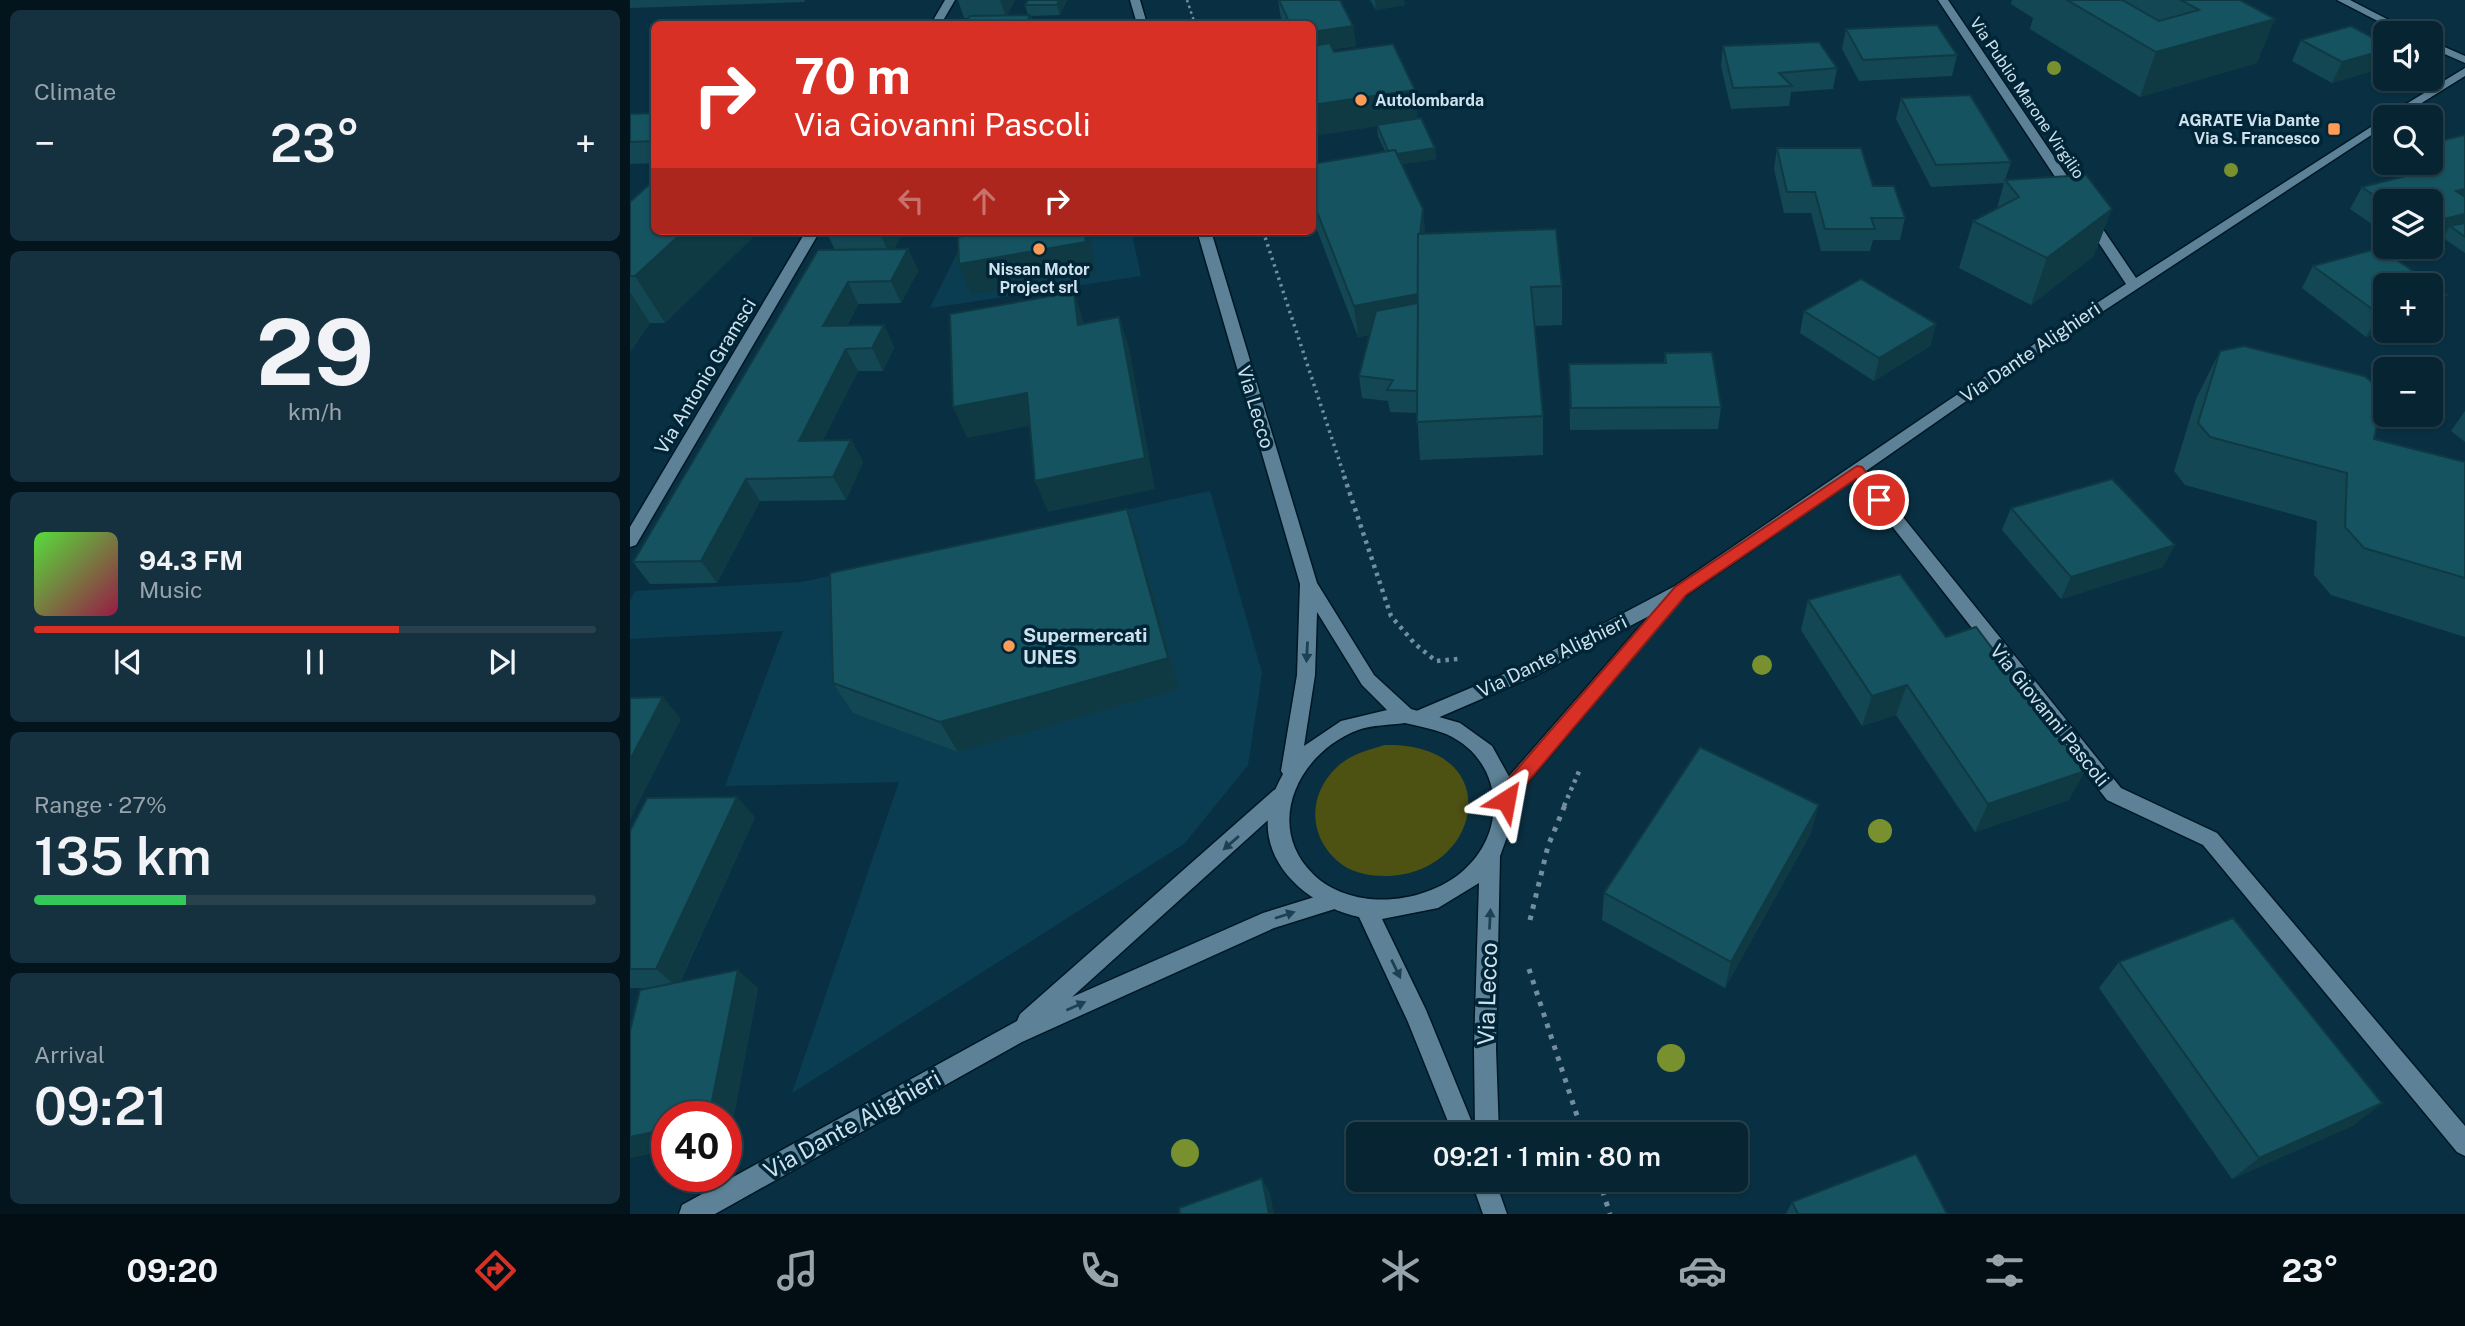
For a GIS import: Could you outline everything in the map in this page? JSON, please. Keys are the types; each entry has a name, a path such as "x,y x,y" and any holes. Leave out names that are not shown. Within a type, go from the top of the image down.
{"street":[{"path":"938,21 950,0"},
{"path":"1135,0 1141,21"},
{"name":"Via Publio Marone Virgilio","path":"1943,0 2133,284"},
{"path":"2342,0 2385,21"},
{"path":"2443,50 2465,60"},
{"path":"2410,105 2465,71"},
{"name":"Via Dante Alighieri","path":"1413,716 1531,670 1681,591 1956,401 2373,129"},
{"name":"Via Antonio Gramsci","path":"630,541 811,235"},
{"name":"Via Lecco","path":"1205,235 1309,584 1368,680 1413,716"},
{"name":"Via Giovanni Pascoli","path":"1857,471 2114,794 2210,839 2465,1144"},
{"name":"Via Lecco","path":"1290,776 1306,675 1309,584"},
{"name":"Via Dante Alighieri","path":"1505,795 1681,591"},
{"path":"1413,716 1442,722 1474,739 1496,766 1505,795 1505,820 1490,855 1474,874 1452,891 1426,903 1391,909 1366,908 1334,900 1317,891 1291,864 1279,831 1281,796 1290,776 1310,751 1337,732 1367,720 1413,716"},
{"name":"Via Dante Alighieri","path":"1014,1034 1281,796"},
{"name":"Via Lecco","path":"1487,1122 1485,1049 1490,855"},
{"name":"Via Dante Alighieri","path":"691,1214 1014,1034 1270,920 1334,900"},
{"path":"1366,908 1418,1018 1460,1122"}],"path":[{"path":"1187,0 1194,21"},
{"path":"1265,235 1391,616 1415,644 1436,661 1463,659"},
{"path":"1529,925 1548,846 1584,764"},
{"path":"1527,964 1579,1122"},
{"path":"1603,1192 1610,1214"}],"shaded area":[{"path":"966,235 1132,235 1141,276 930,308"},
{"path":"1210,491 1262,673 1248,765 1184,844 792,1093 899,782 725,786 783,631 630,639 630,601 635,591 802,582"}],"green space":[{"path":"1385,745 1425,750 1451,765 1465,786 1468,810 1460,834 1443,856 1417,871 1384,876 1353,871 1332,856 1323,844 1315,818 1320,791 1337,767 1354,756"}],"building":[{"path":"1028,0 1059,0 1057,5 1025,5"},
{"path":"1279,0 1340,0 1353,26 1316,31 1316,21 1289,21"},
{"path":"2067,0 2122,0 2159,21 2199,10 2181,0 2240,0 2275,19 2156,52"},
{"path":"1030,15 1027,21 967,21 970,16"},
{"path":"1937,25 1957,55 1863,60 1846,29"},
{"path":"2351,26 2373,38 2373,53 2342,62 2301,40"},
{"path":"1819,42 1837,68 1779,73 1792,86 1733,88 1723,46"},
{"path":"1330,43 1334,52 1393,44 1415,90 1316,104 1316,45"},
{"path":"1970,95 2011,162 1936,165 1901,98"},
{"path":"651,113 651,141 630,142 630,114"},
{"path":"1421,118 1435,148 1397,154 1395,150 1388,151 1377,125"},
{"path":"2465,135 2465,189 2456,191 2465,197 2465,214 2443,219 2443,189 2373,189 2373,195 2362,187 2410,175 2443,175 2443,140"},
{"path":"1777,148 1861,148 1873,186 1894,186 1905,218 1871,218 1875,229 1825,229 1815,192 1787,192"},
{"path":"1395,150 1423,209 1418,234 1418,294 1354,306 1316,209 1316,163"},
{"path":"2086,175 2112,209 2047,258 1973,221 2019,197 2005,180"},
{"path":"651,183 651,235 680,235 635,276 630,276 630,202"},
{"path":"2465,223 2465,237 2450,226"},
{"path":"1556,229 1562,286 1531,287 1543,416 1417,422 1418,234"},
{"path":"1085,235 1086,242 959,264 958,237"},
{"path":"908,249 891,281 848,282 823,326 884,325 872,348 846,349 799,441 851,440 833,477 746,479 701,561 633,562 818,250"},
{"path":"2373,250 2373,259 2396,259 2416,273 2373,273 2373,310 2313,266"},
{"path":"1861,279 1936,324 1879,358 1804,311"},
{"path":"1074,292 1078,325 1119,317 1145,458 1035,481 1027,393 953,407 950,314"},
{"path":"1418,303 1417,391 1387,390 1393,380 1359,376 1376,311"},
{"path":"2244,346 2364,376 2373,383 2373,427 2376,427 2374,439 2465,462 2465,578 2364,548 2345,527 2347,473 2210,437 2198,423 2220,351"},
{"path":"1712,352 1721,407 1571,408 1569,364 1666,363 1665,353"},
{"path":"2112,479 2175,545 2071,577 2011,508"},
{"name":"Supermercati UNES","path":"1127,509 1168,658 940,722 833,683 830,573"},
{"path":"1900,574 1946,637 1976,627 2085,771 1988,804 1907,685 1872,696 1808,600"},
{"path":"663,697 630,760 630,698"},
{"path":"1700,747 1819,805 1731,962 1604,893"},
{"path":"737,797 656,969 630,969 630,831 647,798"},
{"path":"2233,918 2382,1103 2259,1158 2119,962"},
{"path":"738,970 712,1101 651,1101 651,1132 630,1137 630,1031 640,990"},
{"path":"1916,1154 1947,1214 1798,1214 1792,1202"},
{"path":"1262,1178 1269,1214 1180,1214 1179,1208"}],"place":[{"name":"Autolombarda","path":"1361,100"},
{"name":"AGRATE Via Dante Via S. Francesco","path":"2334,129"},
{"name":"Nissan Motor Project srl","path":"1039,249"},
{"name":"Supermercati UNES","path":"1009,646"}],"route":[{"path":"1506,800 1505,795 1681,591 1857,471 1879,500"}]}
